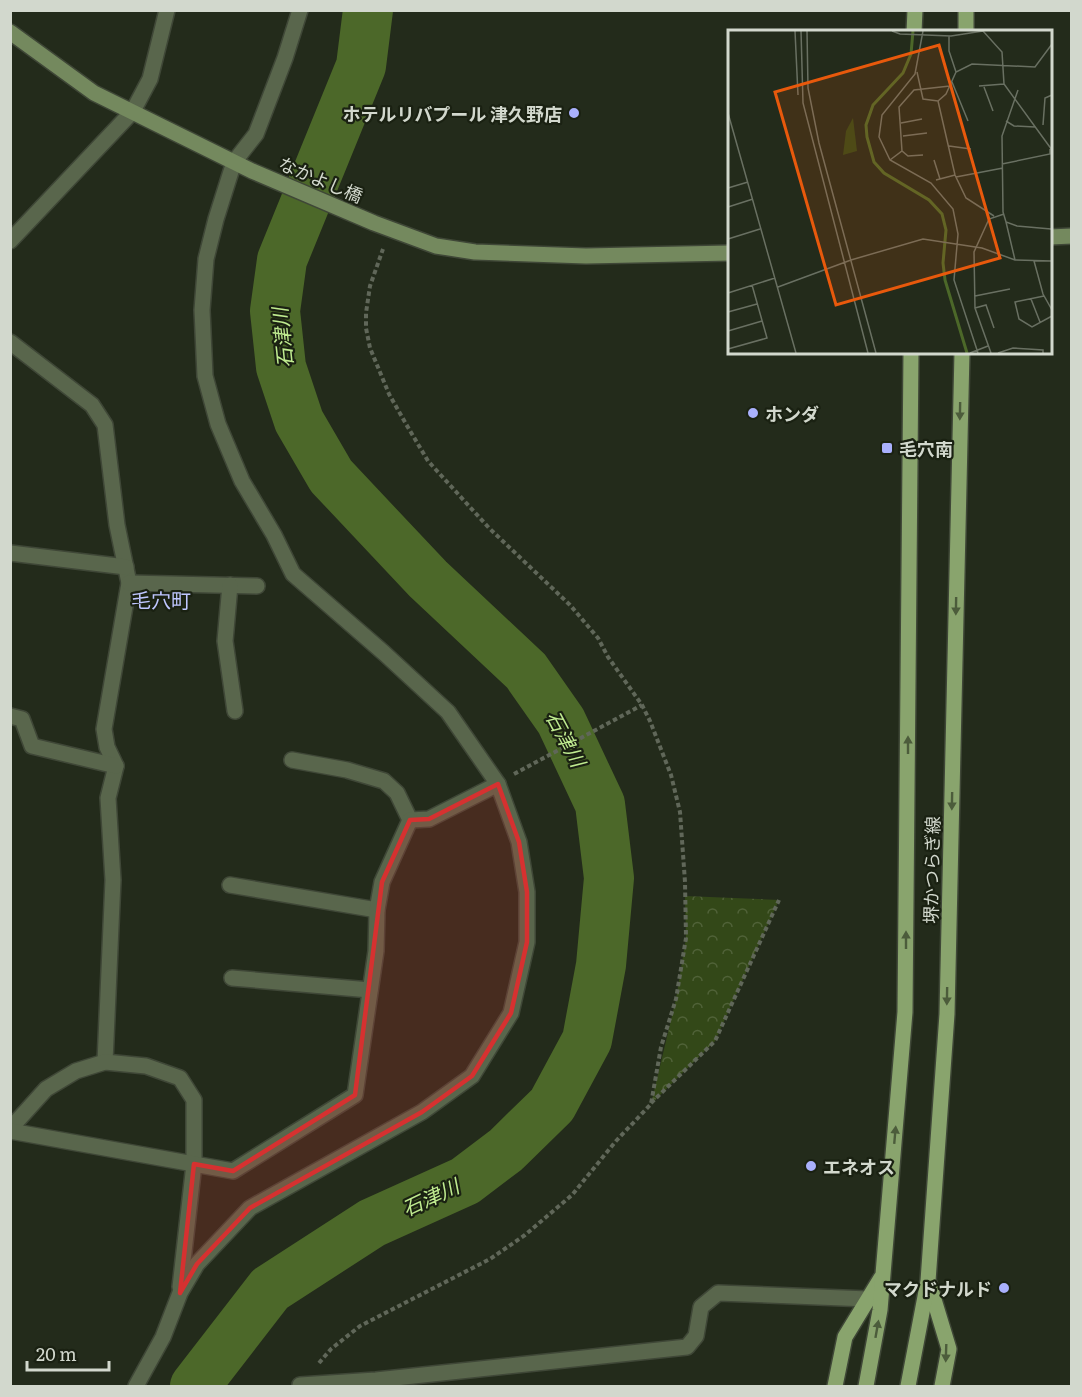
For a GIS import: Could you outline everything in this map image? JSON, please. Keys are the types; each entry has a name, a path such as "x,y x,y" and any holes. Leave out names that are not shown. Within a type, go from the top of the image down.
{"main road":[{"path":"914,30 915,10"},
{"path":"966,10 966,30"},
{"name":"堺かつらぎ線","path":"866,1386 880,1310 884,1273 905,1012 911,354"},
{"name":"堺かつらぎ線","path":"908,1386 928,1281 947,1014 962,354"},
{"path":"835,1386 844,1337 884,1273"},
{"path":"928,1281 949,1349 942,1386"}],"street":[{"path":"10,241 133,111 150,79 167,10"},
{"path":"136,1386 163,1337 180,1293 197,1264 250,1208 423,1112 472,1076 511,1013 527,942 527,892 519,842 501,782 448,712 292,574 274,535 238,472 218,424 205,376 202,310 206,259 234,162 256,134 300,10"},
{"name":"なかよし橋","path":"10,32 94,93 252,171 374,223 436,246 475,252 586,256 728,253"},
{"path":"1052,237 1071,236"},
{"path":"10,342 92,405 105,425 117,525 129,583 104,729 107,747 116,766 108,798 113,880 105,1062"},
{"path":"10,553 126,567"},
{"path":"129,583 257,586"},
{"path":"230,585 225,641 235,711"},
{"path":"10,716 22,719 32,746 116,766"},
{"path":"292,760 346,770 384,781 397,793 410,820"},
{"path":"410,820 429,819 501,782"},
{"path":"10,1130 233,1171 355,1095 376,951 377,910 382,882 410,820"},
{"path":"230,885 377,910"},
{"path":"232,978 370,990"},
{"path":"10,1130 46,1089 76,1071 105,1062 146,1066 180,1078 194,1100 194,1164 180,1293"},
{"path":"300,1385 376,1380 687,1347 696,1336 700,1307 718,1293 868,1299"}],"path":[{"path":"501,782 642,705"},
{"path":"651,1104 715,1041 779,900"}],"highlighted area":[{"path":"498,784 519,842 527,892 527,942 511,1013 472,1076 422,1112 250,1208 197,1264 180,1293 194,1164 233,1171 355,1095 382,882 410,820 429,819"}],"green space":[{"path":"685,896 779,900 715,1041 651,1104 676,999 686,938"}],"waterway":[{"name":"石津川","path":"195,1386 270,1289 372,1223 465,1181 506,1150 552,1105 587,1040 601,965 609,878 600,804 561,721 526,671 428,579 331,476 299,421 281,367 275,311 282,260 361,66 368,10"}],"place":[{"name":"ホテルリバプール 津久野店","path":"574,113"},
{"name":"ホンダ","path":"753,413"},
{"name":"毛穴南","path":"887,448"},
{"name":"エネオス","path":"811,1166"},
{"name":"マクドナルド","path":"1004,1288"}],"district":[{"name":"毛穴町","path":"161,599"}]}
